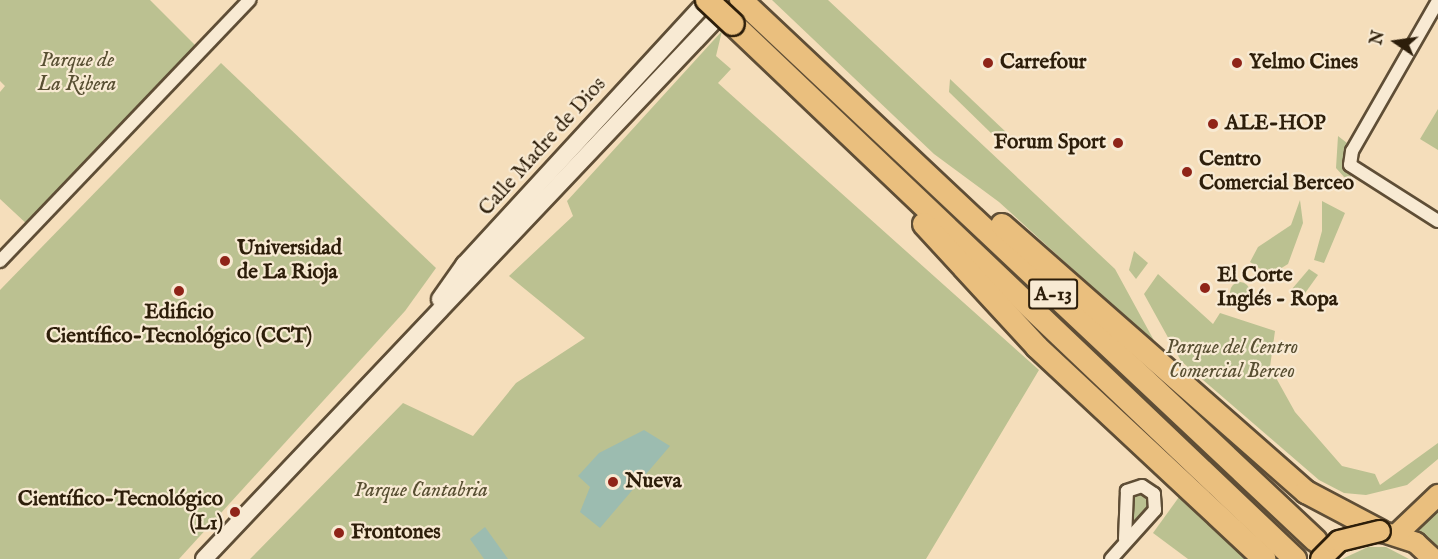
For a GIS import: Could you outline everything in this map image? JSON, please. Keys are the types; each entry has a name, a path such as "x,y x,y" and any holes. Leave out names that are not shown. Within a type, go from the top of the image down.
{"highway":[{"name":"A-13","path":"745,3 1318,550"},
{"name":"A-13","path":"713,14 892,175 1295,559"},
{"path":"790,46 863,102 1306,492 1388,532"},
{"path":"892,175 922,222 1037,347 1264,559"}],"main road":[{"name":"Calle Madre de Dios","path":"204,559 426,320 475,279 713,14"},
{"path":"1318,550 1340,541 1388,532 1438,495"},
{"path":"1388,532 1433,559"}],"street":[{"path":"0,261 249,0"},
{"path":"1436,9 1352,151 1350,165 1438,221"},
{"path":"1111,559 1125,539"}],"green space":[{"name":"Parque de La Ribera","path":"0,0 150,0 202,52 29,226 0,199 0,92 5,86 0,81"},
{"path":"772,0 828,0 1115,269 1157,346 999,202 934,154"},
{"name":"Parque Cantabria","path":"722,31 716,56 731,69 718,83 1039,370 926,559 250,559 403,403 473,436 516,383 585,338 509,276 573,216 567,201"},
{"name":"Universidad de La Rioja","path":"221,63 436,268 405,311 179,559 0,559 0,290"},
{"path":"950,79 1008,134 1005,138 993,135 949,92"},
{"path":"1438,109 1438,150 1420,139"},
{"path":"1338,136 1347,143 1344,166 1355,182 1353,187 1336,168"},
{"path":"1300,200 1303,223 1288,264 1275,272 1262,270 1250,262 1258,247 1291,225"},
{"path":"1322,201 1345,213 1324,263 1314,260 1322,231"},
{"path":"1134,251 1148,263 1136,279 1129,270"},
{"path":"1309,269 1318,275 1303,296 1292,289"},
{"name":"Parque del Centro Comercial Berceo","path":"1158,274 1213,324 1220,313 1275,331 1270,367 1295,412 1342,466 1375,474 1380,485 1438,443 1438,459 1407,485 1366,495 1344,493 1319,480 1181,361 1144,294"},
{"path":"1240,282 1247,285 1250,292 1247,299 1240,302 1233,299 1230,292 1233,285"},
{"path":"1135,494 1144,495 1148,504 1133,526"},
{"path":"1179,497 1218,529 1245,559 1188,559 1153,533"},
{"path":"1438,507 1438,550 1414,531"},
{"path":"1368,547 1386,547 1409,559 1342,559"}],"shaded area":[{"name":"Nueva","path":"644,430 670,446 600,528 580,512 590,487 578,476 599,453"},
{"path":"485,527 508,559 484,559 470,539"}],"place":[{"name":"Carrefour","path":"988,63"},
{"name":"Yelmo Cines","path":"1237,63"},
{"name":"ALE-HOP","path":"1213,124"},
{"name":"Forum Sport","path":"1118,143"},
{"name":"Centro Comercial Berceo","path":"1187,172"},
{"name":"Universidad de La Rioja","path":"225,261"},
{"name":"El Corte Inglés - Ropa","path":"1205,288"},
{"name":"Edificio Científico-Tecnológico (CCT)","path":"179,291"},
{"name":"Nueva","path":"613,482"},
{"name":"Científico-Tecnológico (L1)","path":"235,512"},
{"name":"Frontones","path":"339,533"}]}
